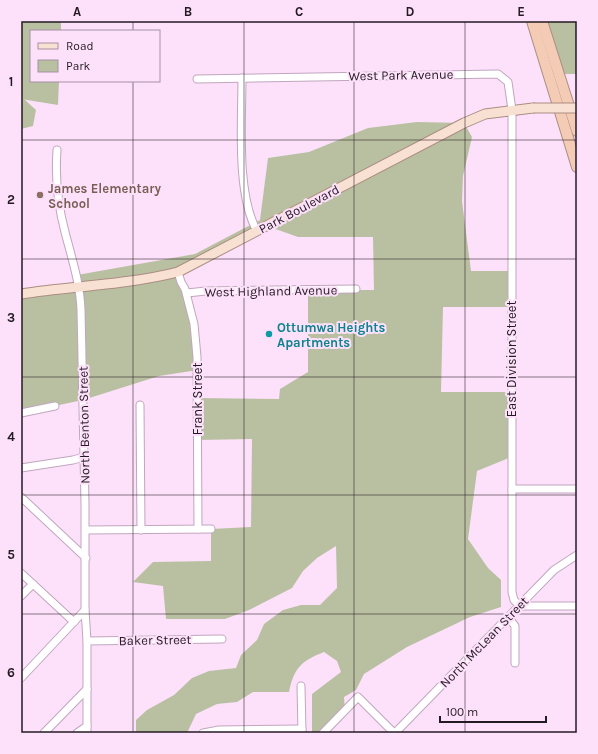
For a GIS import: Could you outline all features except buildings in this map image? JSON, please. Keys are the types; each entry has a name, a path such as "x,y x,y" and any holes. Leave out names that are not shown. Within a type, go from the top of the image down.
{"highway":[{"path":"532,21 577,167"},
{"path":"542,21 577,131"}],"main road":[{"path":"512,110 532,108 577,108"},
{"name":"Park Boulevard","path":"21,294 154,278 178,272 464,122 485,114 512,110"}],"street":[{"name":"West Park Avenue","path":"197,79 498,74 508,82 512,110"},
{"path":"242,78 245,192 248,208 257,231"},
{"name":"East Division Street","path":"512,110 512,592 514,600 520,606"},
{"name":"North Benton Street","path":"57,150 56,175 60,205 65,232 80,286 86,530 85,610 87,641 87,730"},
{"name":"Frank Street","path":"178,272 187,293 194,324 197,357 198,529"},
{"name":"West Highland Avenue","path":"187,293 206,291 356,289"},
{"path":"140,405 140,530"},
{"path":"21,413 55,406"},
{"path":"21,468 84,457"},
{"path":"512,489 577,489"},
{"path":"21,497 86,558"},
{"path":"86,530 211,529"},
{"name":"North McLean Street","path":"395,733 509,618 554,570 577,555"},
{"path":"21,573 74,622"},
{"path":"21,596 33,584"},
{"path":"520,606 577,606"},
{"path":"21,678 85,610"},
{"path":"509,618 515,626 515,663"},
{"name":"Baker Street","path":"87,641 222,639"},
{"path":"203,733 219,730 302,731 301,686"},
{"path":"44,733 87,689"},
{"path":"323,733 358,697 395,733"},
{"path":"77,733 87,730"}],"green space":[{"path":"21,21 61,21 61,30 30,30 30,82 59,82 58,105 21,99"},
{"path":"542,21 577,21 577,74 559,74"},
{"path":"24,99 36,110 33,126 21,129 21,100"},
{"path":"417,122 464,123 472,137 463,176 462,201 471,271 512,271 512,307 443,307 441,392 511,392 511,457 477,471 468,539 488,568 501,580 501,607 470,617 407,647 364,674 356,690 344,697 345,711 323,733 312,733 312,694 341,672 337,661 324,652 304,662 300,666 293,677 289,692 253,692 237,702 217,704 196,714 187,733 136,733 136,720 147,710 174,695 192,678 209,671 236,668 241,655 257,640 264,624 283,610 301,605 320,605 337,588 336,546 317,558 303,571 292,588 249,610 225,619 166,619 163,586 133,582 153,562 211,561 211,529 251,527 252,439 198,440 198,398 279,399 280,389 308,372 308,290 374,290 373,237 298,237 267,226 178,272 185,289 198,370 159,376 83,400 21,413 21,294 80,286 77,275 195,254 260,220 268,158 309,152 368,128"}],"place":[{"name":"James Elementary School","path":"40,195"},
{"name":"Ottumwa Heights Apartments","path":"269,334"}]}
